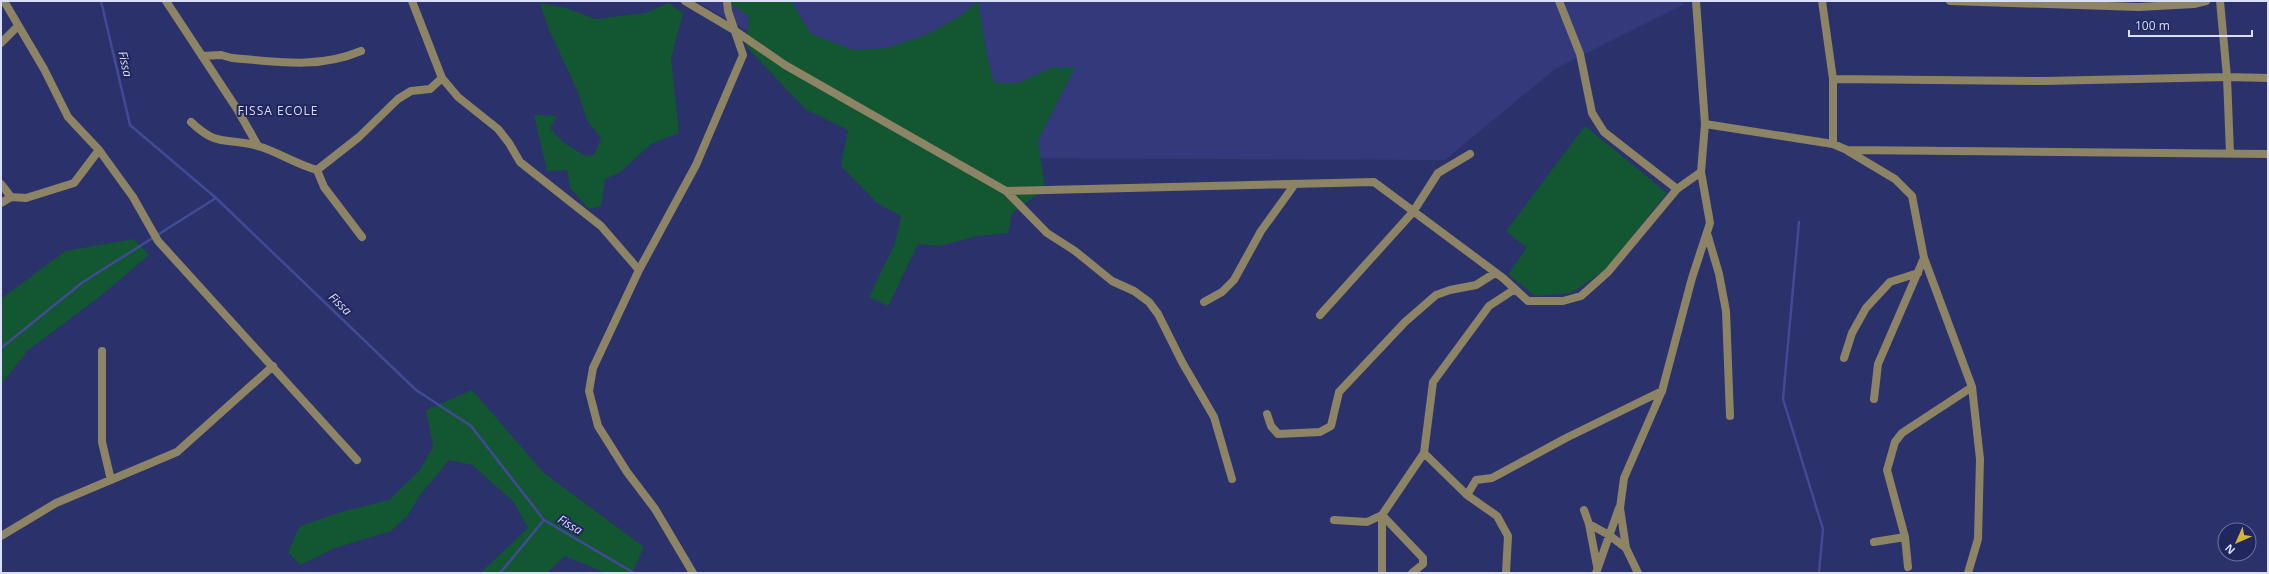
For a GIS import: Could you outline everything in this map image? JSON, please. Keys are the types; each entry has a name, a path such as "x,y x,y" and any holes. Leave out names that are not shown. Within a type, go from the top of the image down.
{"street":[{"path":"4,1 44,70 68,118 99,150 133,197 158,241 357,460"},
{"path":"166,1 258,146"},
{"path":"412,1 442,78 458,97 498,129 509,143 520,162 601,226 639,270"},
{"path":"684,1 734,30 785,65 1006,191 1047,233 1075,251 1112,281 1134,292 1149,302 1158,314 1182,362 1214,416 1232,479"},
{"path":"693,573 655,508 626,472 598,426 589,391 593,368 639,270 696,166 743,55 734,30 727,1"},
{"path":"1559,1 1580,54 1592,113 1604,132 1677,189"},
{"path":"1596,570 1620,508 1624,478 1662,391 1692,278 1710,223 1701,172 1704,124 1696,1"},
{"path":"1822,1 1833,79 1832,144"},
{"path":"1950,1 2062,3 2139,7 2194,4 2206,1"},
{"path":"2220,1 2227,77 2230,153"},
{"path":"1,43 18,26"},
{"path":"202,56 222,55 232,58 318,64 346,57 361,51"},
{"path":"1833,79 2044,81 2227,77 2268,78"},
{"path":"317,170 360,137 398,99 411,91 430,89 442,78"},
{"path":"191,122 211,138 258,146 302,166 317,170"},
{"path":"1704,124 1832,144 1847,150 1895,179 1912,196 1924,258 1972,386 1980,459 1978,539 1968,573"},
{"path":"1,202 11,197 26,198 74,183 99,150"},
{"path":"1847,150 1924,152 2268,154"},
{"path":"1320,315 1414,212 1438,172 1470,154"},
{"path":"317,170 324,187 362,237"},
{"path":"1006,191 1374,182 1495,273 1528,301 1563,301 1581,296 1608,272 1677,189 1701,172"},
{"path":"1,184 11,197"},
{"path":"1204,302 1222,292 1234,280 1261,231 1295,184"},
{"path":"1707,232 1719,274 1726,311 1730,416"},
{"path":"1874,399 1878,364 1924,258"},
{"path":"1266,414 1271,426 1278,434 1320,432 1331,426 1339,392 1405,322 1436,295 1450,290 1476,285 1495,273"},
{"path":"1844,358 1852,333 1866,308 1890,282 1918,273"},
{"path":"1334,520 1367,522 1382,515 1424,453 1433,382 1489,306 1515,289"},
{"path":"102,351 102,442 111,480"},
{"path":"1,536 56,503 177,452 273,366"},
{"path":"1908,567 1905,537 1887,470 1895,442 1902,433 1972,386"},
{"path":"1467,494 1476,480 1492,478 1566,438 1662,391"},
{"path":"1424,453 1467,494 1497,516 1508,536 1506,573"},
{"path":"1620,508 1626,548 1638,573"},
{"path":"1584,510 1589,524 1596,570"},
{"path":"1382,515 1382,573"},
{"path":"1382,515 1423,558 1423,564 1412,573"},
{"path":"1589,524 1609,535 1626,548"},
{"path":"1874,542 1905,537"}],"shaded area":[{"path":"696,1 1683,1 1683,5 1555,69 1445,160 1005,158 786,54"}],"green space":[{"path":"726,1 791,1 811,34 853,50 886,48 926,35 962,15 978,1 987,57 994,83 1018,83 1053,67 1075,67 1038,140 1045,189 1012,213 1008,233 977,236 940,246 918,244 888,306 869,297 895,243 901,216 877,203 841,166 848,130 805,109 746,46 749,16"},
{"path":"540,3 566,8 596,19 645,13 668,3 683,13 671,58 679,133 651,144 619,173 605,179 601,206 589,209 570,188 567,170 547,171 534,115 557,116 550,128 564,143 585,156 594,155 601,138 587,120 578,92 549,30"},
{"path":"1585,126 1667,193 1604,271 1571,293 1535,296 1508,274 1527,248 1506,231"},
{"path":"134,239 149,255 98,298 27,351 1,385 1,299 65,251"},
{"path":"472,390 544,473 644,547 632,573 606,573 565,556 547,573 480,573 528,528 514,502 472,465 449,460 420,495 408,515 391,531 335,548 300,565 288,552 300,526 341,512 389,500 420,470 433,446 426,410"}],"waterway":[{"name":"Fissa","path":"101,1 130,125 216,198 416,390 471,426 544,520 634,573"},
{"path":"1,348 83,282 216,198"},
{"path":"1799,222 1783,399 1823,529 1819,573"},
{"path":"500,573 544,520"}],"district":[{"name":"FISSA ECOLE","path":"278,111"}]}
